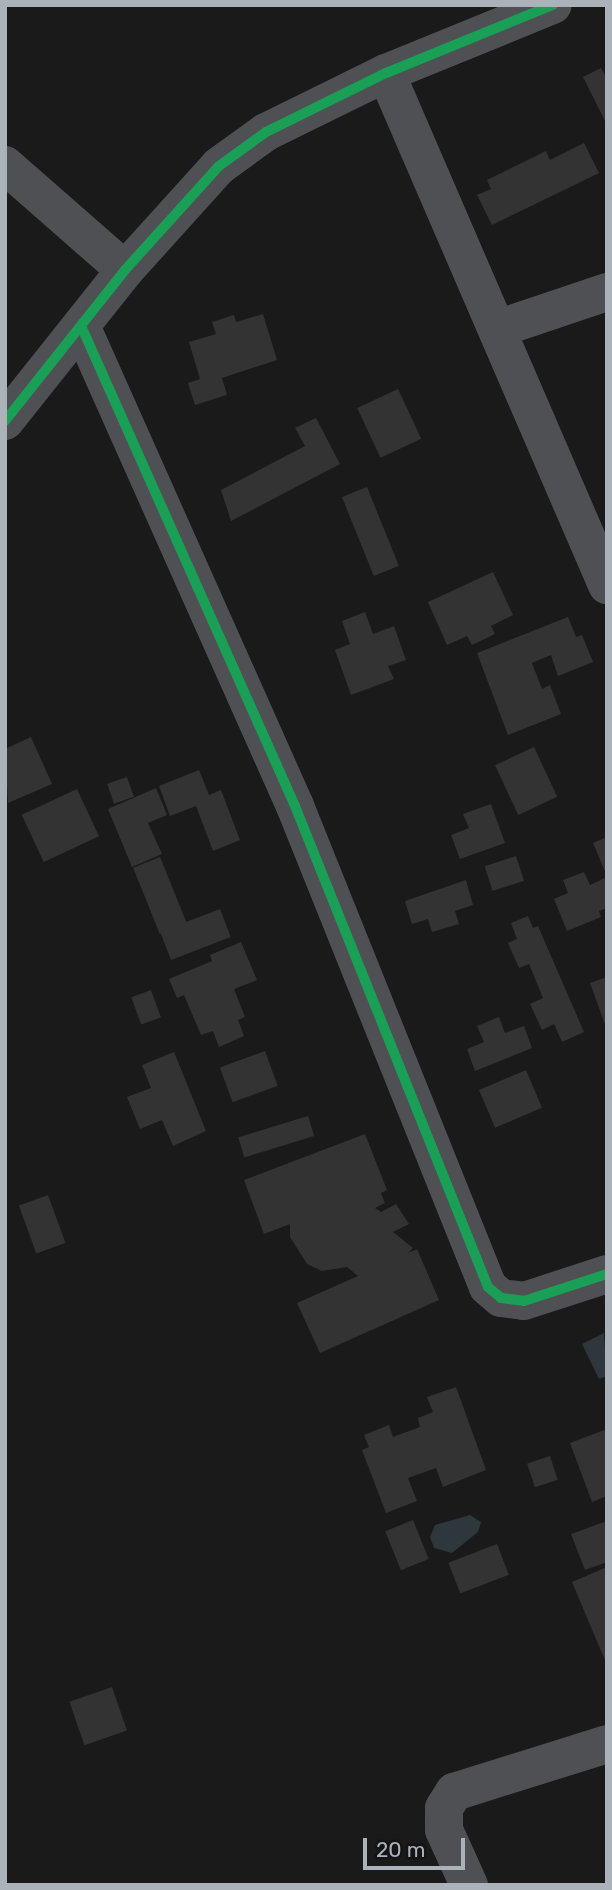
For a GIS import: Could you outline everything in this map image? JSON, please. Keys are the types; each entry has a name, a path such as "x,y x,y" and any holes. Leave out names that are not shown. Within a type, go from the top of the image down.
{"street":[{"path":"5,421 82,328 125,270 219,166 266,132 386,73 553,5"},
{"path":"386,73 607,585"},
{"path":"5,165 125,270"},
{"path":"497,329 607,292"},
{"path":"82,328 295,806 488,1286 501,1298 524,1301 607,1274"},
{"path":"469,1885 444,1830 444,1808 454,1792 607,1744"}],"shaded area":[{"path":"604,1333 607,1376 599,1379 582,1344"},
{"path":"470,1515 481,1522 478,1532 452,1553 434,1548 430,1537 435,1525"}],"building":[{"path":"601,68 607,79 607,125 583,77"},
{"path":"584,143 599,173 492,225 477,195 491,189 487,180 546,151 550,160"},
{"path":"263,314 277,360 222,378 227,395 195,405 188,383 200,379 189,342 216,334 212,322 234,315 236,322"},
{"path":"398,389 421,439 380,458 357,408"},
{"path":"316,418 340,464 231,521 221,490 305,446 295,428"},
{"path":"367,487 399,566 374,576 342,497"},
{"path":"493,572 513,615 491,626 495,634 472,645 467,636 447,645 428,602"},
{"path":"365,612 373,634 394,626 406,660 388,666 394,679 351,695 335,650 350,644 342,621"},
{"path":"568,617 576,637 582,635 593,662 558,676 551,655 532,663 542,689 550,685 561,714 508,735 477,653"},
{"path":"31,737 52,784 8,803 5,749"},
{"path":"534,747 557,797 518,815 495,765"},
{"path":"199,770 209,795 221,790 240,840 213,851 196,806 170,816 159,786"},
{"path":"127,777 134,797 114,804 107,784"},
{"path":"156,788 167,815 148,823 162,854 132,867 108,809"},
{"path":"77,789 99,836 44,862 22,815"},
{"path":"491,804 505,843 460,859 451,835 469,828 463,814"},
{"path":"607,837 607,876 593,843"},
{"path":"516,856 524,881 493,891 485,866"},
{"path":"160,857 187,923 160,934 133,868"},
{"path":"584,872 590,885 607,877 607,908 599,911 601,917 567,931 554,899 568,893 563,880"},
{"path":"466,880 473,905 455,911 459,924 432,932 428,919 412,924 405,901"},
{"path":"220,909 231,937 171,960 160,932"},
{"path":"528,916 533,928 538,926 584,1032 562,1042 554,1024 542,1030 530,1004 543,998 529,964 519,968 508,943 517,939 511,923"},
{"path":"241,942 257,980 234,989 245,1017 238,1020 244,1036 219,1047 213,1031 201,1035 184,995 177,998 169,979 212,961 210,955"},
{"path":"607,977 607,1027 606,1027 590,983"},
{"path":"151,990 161,1017 141,1024 131,997"},
{"path":"499,1017 505,1033 524,1026 532,1048 475,1071 467,1049 484,1042 477,1026"},
{"path":"265,1051 278,1086 233,1102 220,1067"},
{"path":"174,1052 206,1131 173,1146 162,1120 140,1129 127,1097 151,1088 142,1065"},
{"path":"526,1070 542,1108 495,1128 479,1090"},
{"path":"308,1116 314,1136 244,1157 238,1137"},
{"path":"365,1134 387,1190 381,1193 385,1203 375,1208 381,1212 396,1204 409,1224 393,1232 413,1248 408,1253 417,1249 439,1300 320,1353 297,1303 358,1276 347,1267 322,1271 307,1264 290,1237 290,1224 264,1234 244,1180"},
{"path":"48,1195 65,1243 36,1254 19,1206"},
{"path":"456,1387 486,1470 443,1487 436,1468 408,1478 417,1501 386,1513 362,1450 369,1447 364,1435 389,1425 393,1437 420,1427 418,1418 433,1412 427,1397"},
{"path":"607,1429 607,1496 592,1502 570,1443"},
{"path":"550,1456 558,1480 535,1487 527,1463"},
{"path":"413,1520 429,1559 401,1570 385,1531"},
{"path":"607,1521 607,1562 585,1570 571,1534"},
{"path":"497,1544 509,1575 460,1593 448,1563"},
{"path":"607,1567 607,1665 572,1582"},
{"path":"112,1687 127,1730 84,1745 69,1702"}],"cycle path":[{"path":"5,421 125,270 219,166 266,132 386,73 553,5"},
{"path":"82,328 295,806 488,1287 501,1298 524,1301 607,1274"}]}
